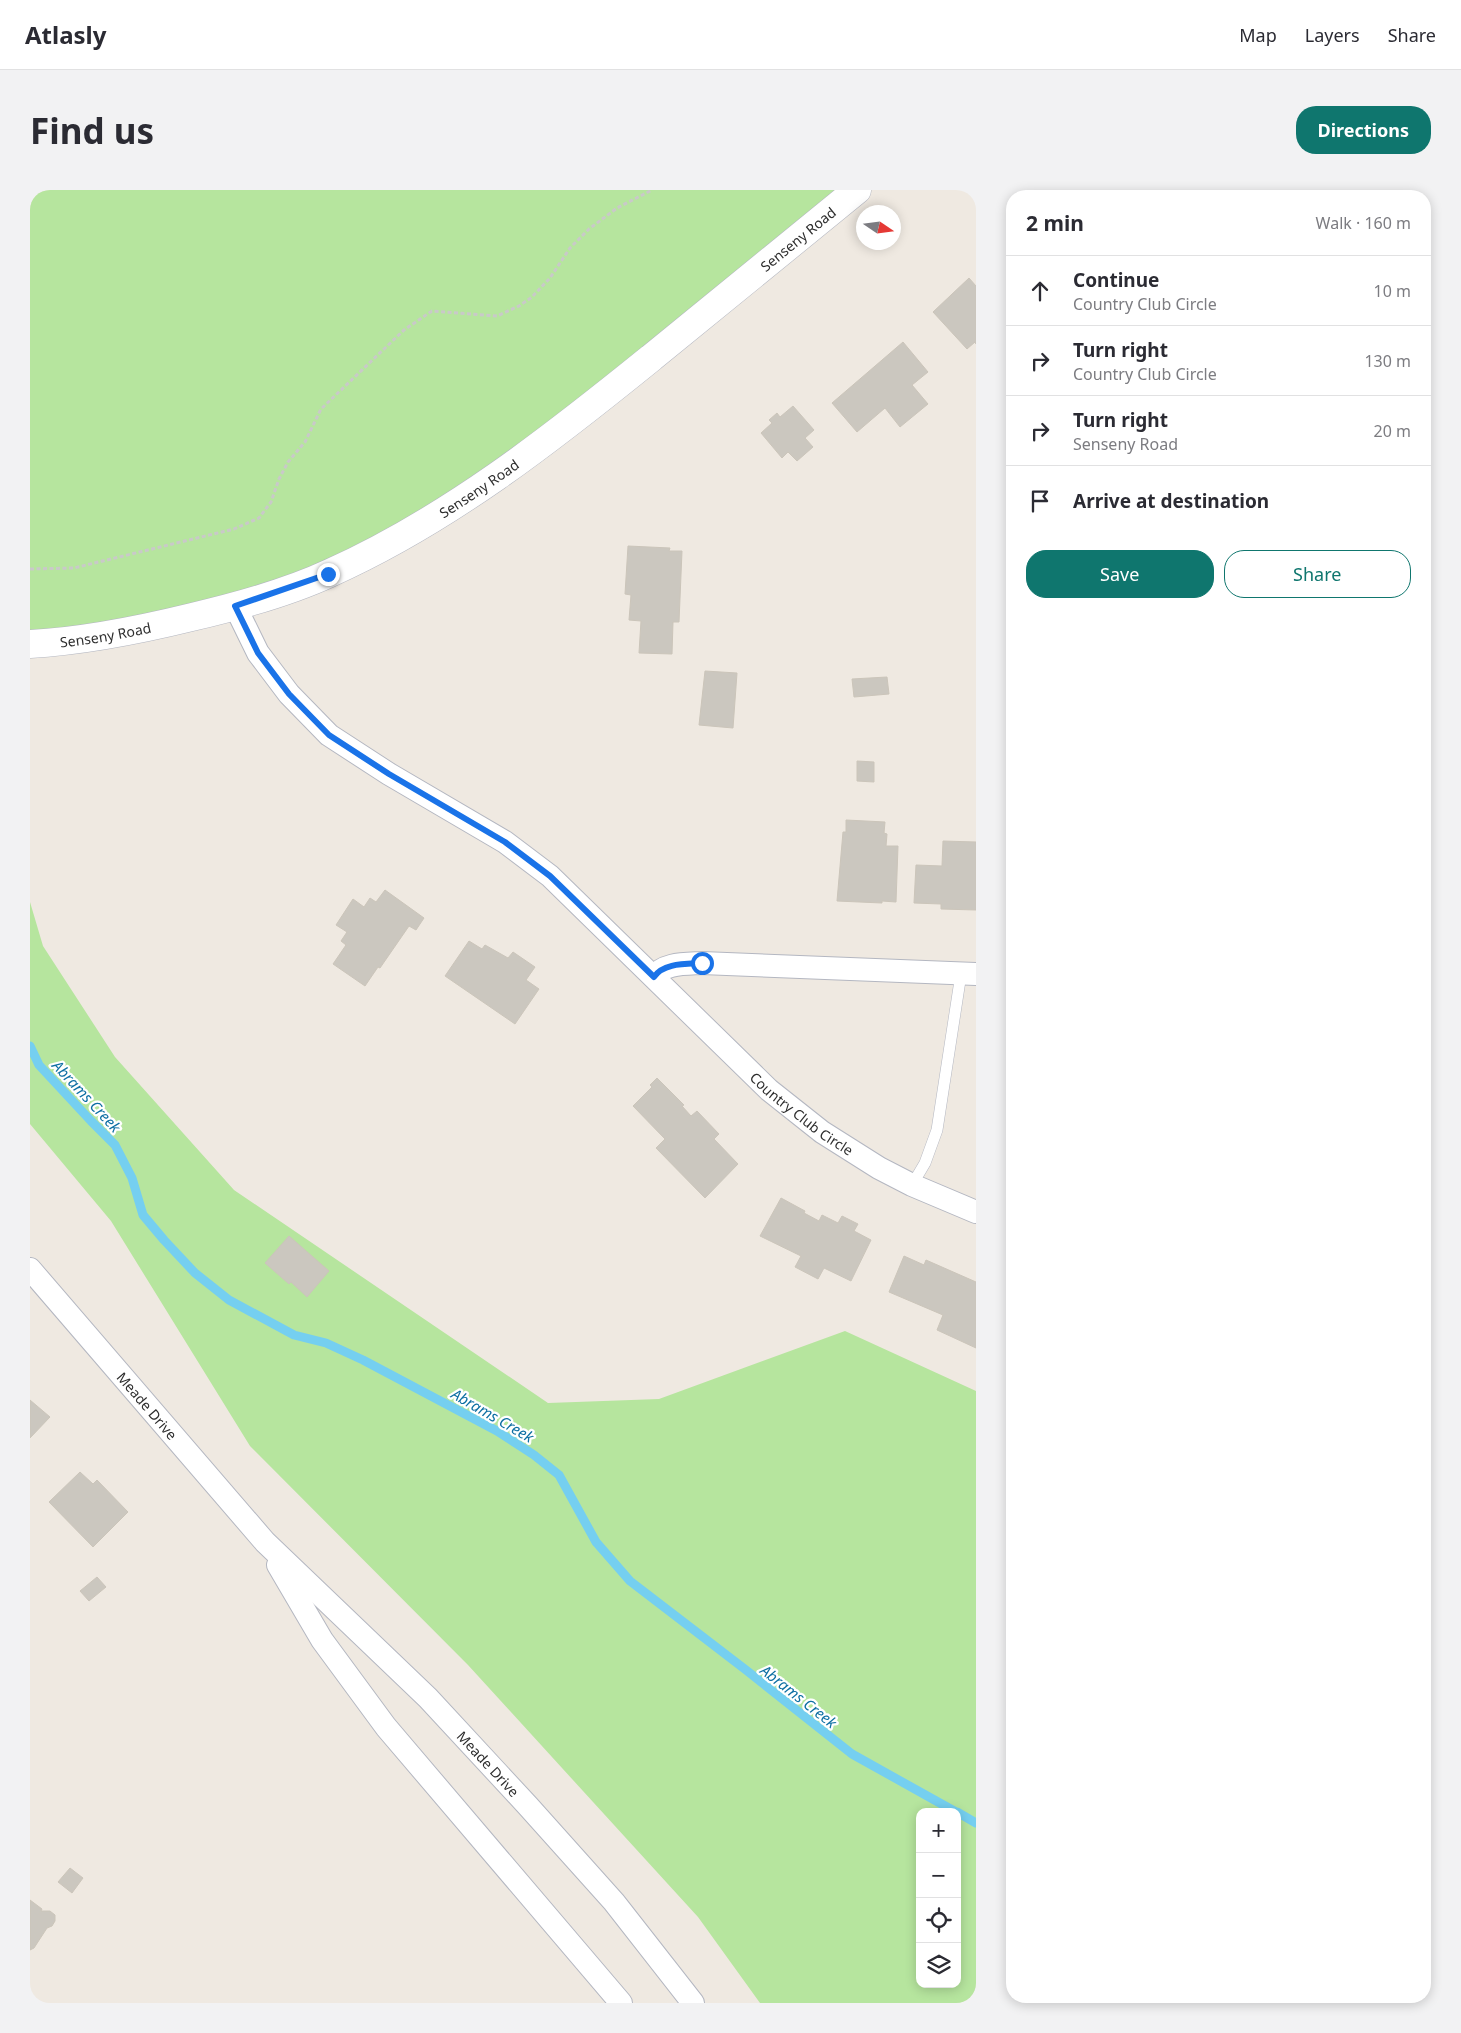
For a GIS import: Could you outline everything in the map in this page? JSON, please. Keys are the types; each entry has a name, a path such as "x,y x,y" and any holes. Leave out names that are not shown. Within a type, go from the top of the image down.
{"main road":[{"name":"Senseny Road","path":"30,644 105,635 166,623 235,606 314,580 360,559 421,525 480,488 560,431 857,190"}],"street":[{"name":"Country Club Circle","path":"235,606 258,653 284,687 329,735 389,774 505,842 550,876 769,1090 822,1132 879,1168 912,1185 976,1212"},
{"path":"654,977 658,970 670,966 702,963 969,974"},
{"name":"Meade Drive","path":"30,1270 265,1542 434,1705 614,1902 693,2003"},
{"name":"Meade Drive","path":"265,1542 322,1640 386,1727 621,2003"}],"lane":[{"path":"912,1185 925,1162 937,1130 969,974"}],"path":[{"path":"30,569 74,568 234,529 259,518 271,502 278,479 288,462 305,442 321,409 372,358 404,330 432,311 497,316 519,306 532,297 550,278 570,248 589,229 617,208 652,190"}],"green space":[{"path":"30,190 856,190 481,488 329,574 30,642"},
{"path":"30,902 43,946 115,1057 234,1190 548,1403 659,1399 845,1331 976,1391 976,2003 760,2003 698,1917 468,1665 250,1446 111,1221 30,1124"}],"building":[{"path":"969,278 976,286 976,344 975,342 967,349 933,312"},
{"path":"903,342 928,372 912,385 928,404 900,427 885,408 857,432 832,403"},
{"path":"793,406 814,430 805,438 813,447 797,461 788,452 782,458 761,433 772,423 769,420 777,413 780,417"},
{"path":"628,546 670,548 669,551 682,551 679,622 673,622 672,654 639,653 641,621 629,620 631,595 625,594"},
{"path":"705,671 737,673 733,728 699,725"},
{"path":"887,677 889,694 854,697 852,679"},
{"path":"857,761 874,762 874,782 857,781"},
{"path":"846,820 885,822 886,846 898,846 896,902 837,901 843,832 846,832"},
{"path":"943,841 976,842 976,910 941,909 941,904 914,903 916,865 942,866"},
{"path":"385,890 424,918 416,930 409,926 365,986 333,964 346,945 341,941 347,932 336,925 353,899 364,907 370,898 376,902"},
{"path":"469,941 482,949 485,945 508,958 513,952 535,967 526,980 539,989 515,1024 445,976"},
{"path":"657,1078 684,1105 682,1106 691,1116 697,1111 719,1134 714,1139 738,1164 705,1198 656,1148 665,1139 633,1106 652,1087 650,1085"},
{"path":"781,1198 819,1221 822,1215 838,1223 842,1216 858,1224 854,1231 871,1240 851,1281 824,1268 818,1279 795,1267 801,1256 760,1236"},
{"path":"289,1236 329,1271 307,1297 291,1282 289,1284 265,1263"},
{"path":"904,1256 924,1265 926,1260 976,1282 976,1348 937,1330 943,1315 889,1292"},
{"path":"30,1400 50,1417 30,1438"},
{"path":"80,1472 93,1484 97,1480 128,1512 93,1547 49,1502"},
{"path":"97,1577 106,1587 89,1601 80,1591"},
{"path":"70,1868 83,1878 72,1893 58,1882"},
{"path":"30,1900 42,1909 41,1911 50,1911 55,1915 55,1921 52,1926 47,1928 34,1948 30,1950"}],"waterway":[{"name":"Abrams Creek","path":"30,1046 39,1065 115,1145 132,1178 143,1215 195,1273 229,1300 294,1335 326,1343 363,1360 497,1431 534,1455 559,1475 596,1542 630,1581 852,1754 949,1808"},
{"name":"Abrams Creek","path":"961,1814 976,1823"}],"route":[{"path":"328,574 235,606 258,653 289,694 329,735 389,774 505,842 550,876 654,977 658,970 670,966 702,963"}]}
